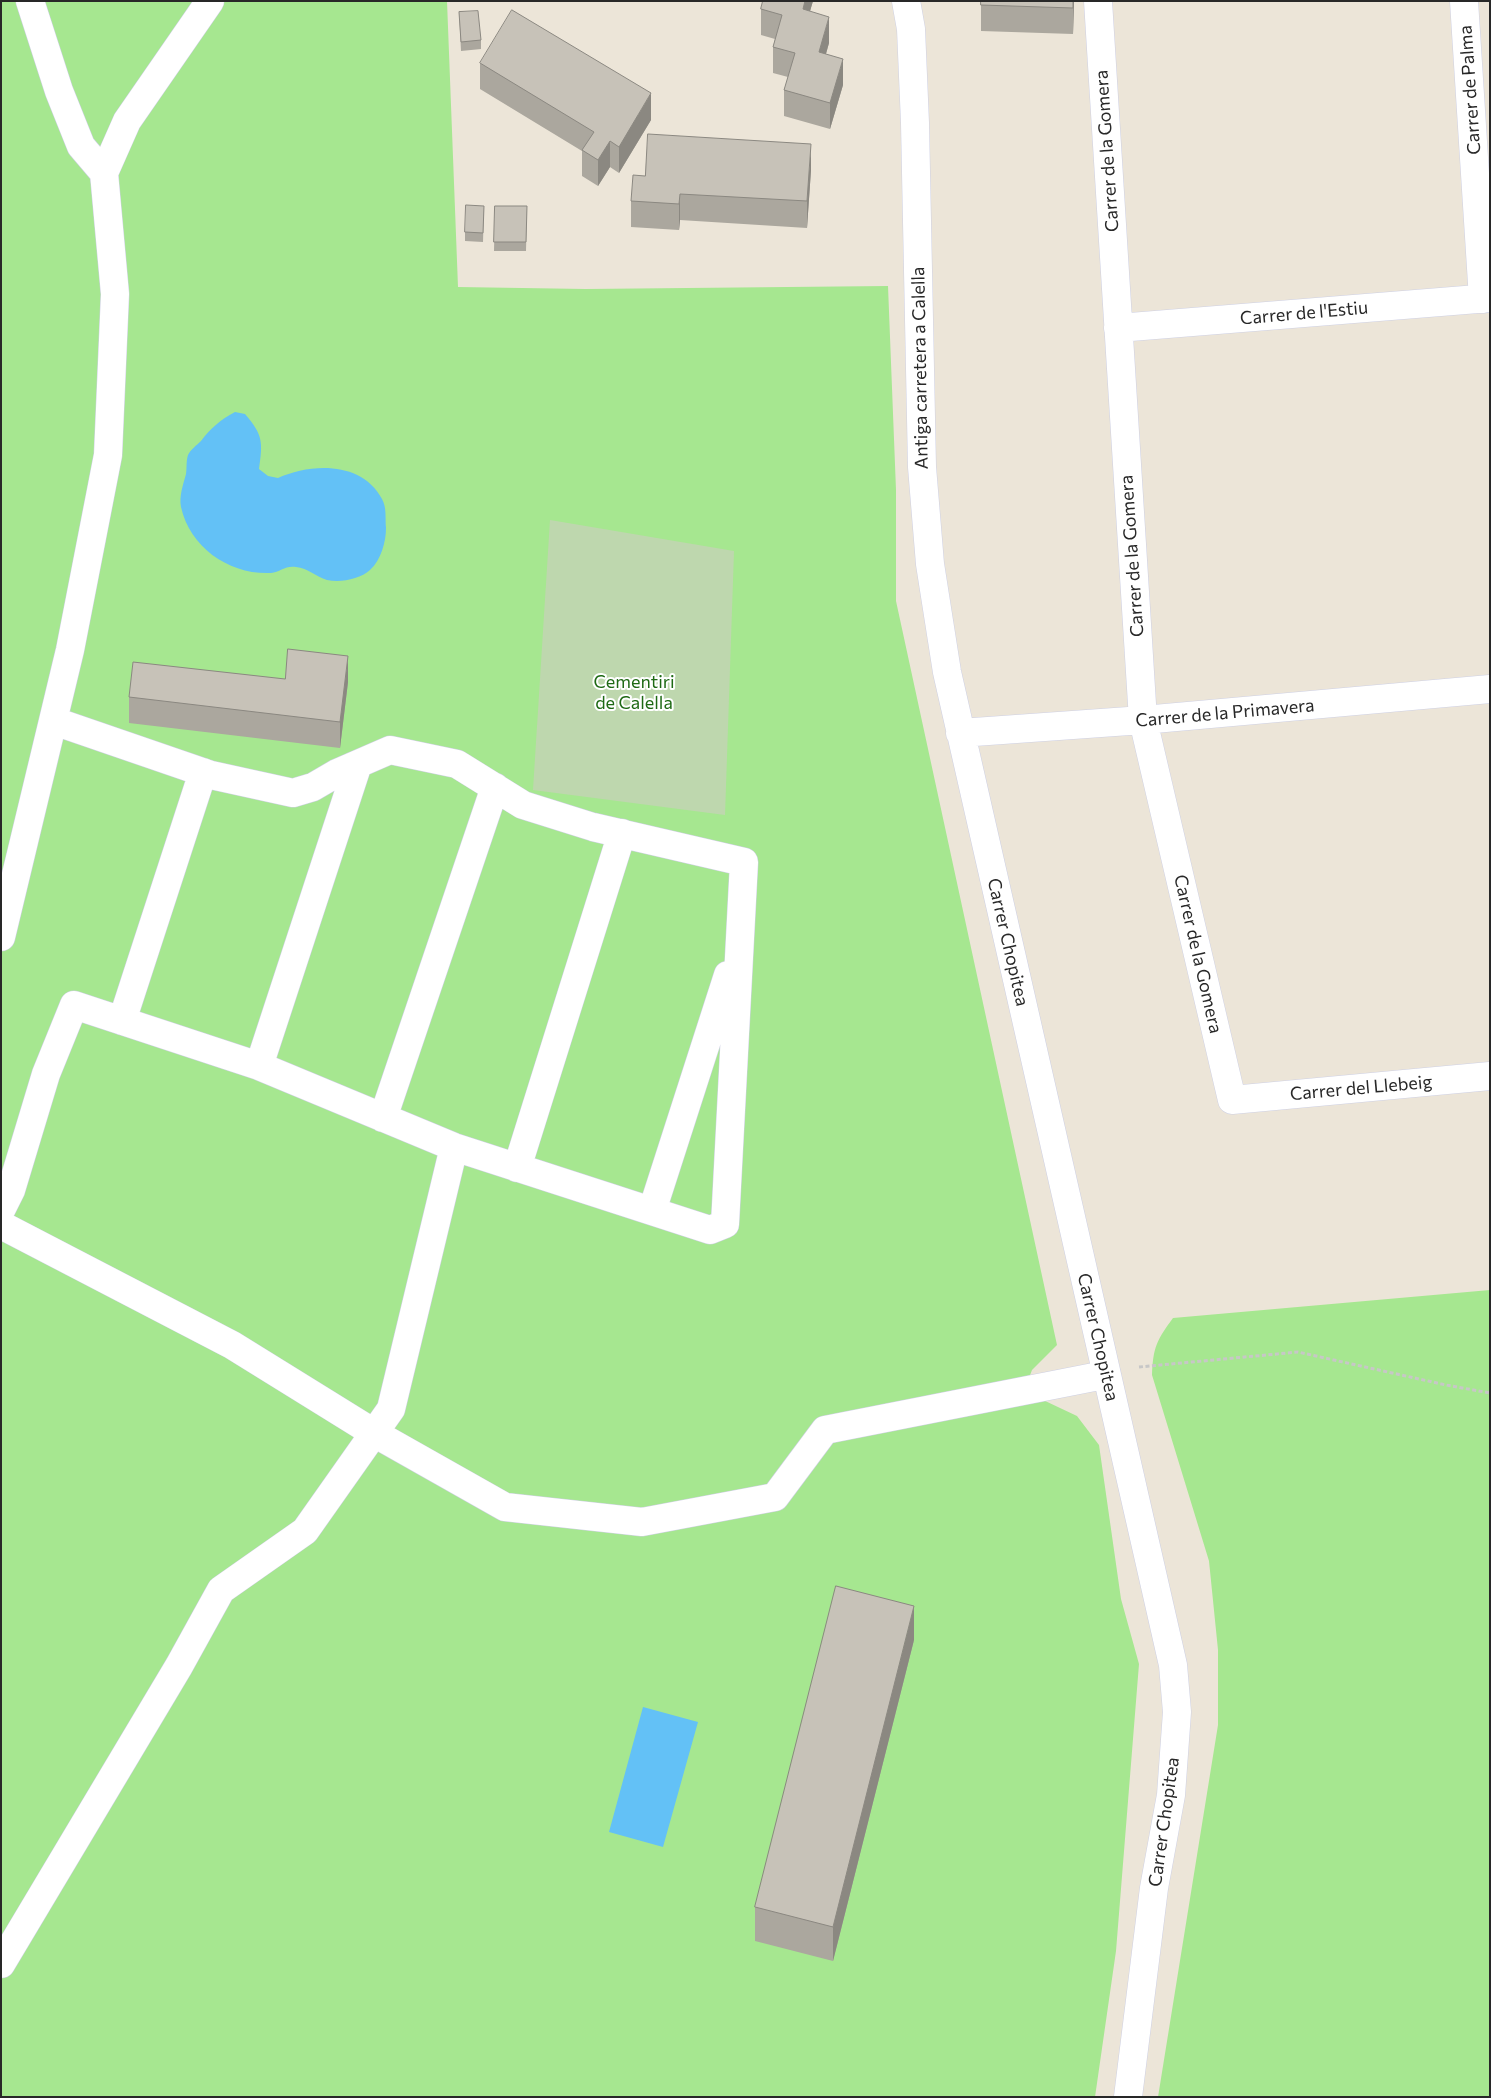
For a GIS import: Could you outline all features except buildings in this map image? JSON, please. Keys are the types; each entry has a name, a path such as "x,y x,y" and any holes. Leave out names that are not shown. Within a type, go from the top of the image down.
{"street":[{"path":"30,1 59,91 81,146 104,173"},
{"path":"1,937 54,721 108,455 115,294 104,173 127,122 210,1"},
{"name":"Antiga carretera a Calella","path":"906,1 911,29 915,124 922,467 930,564 947,672 960,733"},
{"name":"Carrer de la Gomera","path":"1098,1 1143,720 1232,1100"},
{"name":"Carrer de Palma","path":"1464,1 1486,298"},
{"name":"Carrer de l'Estiu","path":"1118,328 1486,298"},
{"name":"Carrer de la Primavera","path":"960,733 1143,720 1490,689"},
{"path":"1,1210 10,1190 46,1074 74,1005 259,1066 454,1147 710,1230 725,1224 744,862 622,833 523,805 457,764 390,750 337,773 313,787 293,793 203,772 54,721"},
{"name":"Carrer Chopitea","path":"960,733 1173,1664 1177,1712 1171,1795 1146,1945 1128,2097"},
{"path":"259,1066 358,764"},
{"path":"122,1021 203,772"},
{"path":"383,1118 495,788"},
{"path":"517,1168 622,833"},
{"path":"652,1211 740,939"},
{"name":"Carrer del Llebeig","path":"1232,1100 1490,1076"},
{"path":"1,1964 179,1666 221,1590 305,1532 391,1409 454,1147"},
{"path":"1,1225 232,1345 374,1433 505,1507 642,1522 775,1497 825,1430 1094,1377 1106,1372"}],"path":[{"path":"1137,1359 1140,1368 1298,1352 1446,1386 1490,1393"}],"green space":[{"path":"1,1 447,1 458,287 586,289 888,286 896,490 896,601 1057,1345 1032,1370 1024,1391 1077,1416 1099,1445 1121,1599 1139,1664 1116,1951 1095,2097 1,2097"},
{"name":"Cementiri de Calella","path":"550,520 734,551 725,815 533,790"},
{"path":"1490,1290 1490,2097 1158,2097 1218,1725 1218,1650 1209,1561 1152,1375 1153,1357 1157,1344 1173,1318"}],"water":[{"path":"235,412 245,414 255,428 261,445 259,469 268,476 278,478 305,470 335,469 349,472 362,478 373,487 384,502 386,528 382,550 370,570 356,578 338,581 327,580 296,567 289,567 271,573 256,572 227,564 214,556 193,535 181,507 187,457 190,451 212,428"},
{"path":"643,1707 698,1722 663,1847 609,1832"}]}
